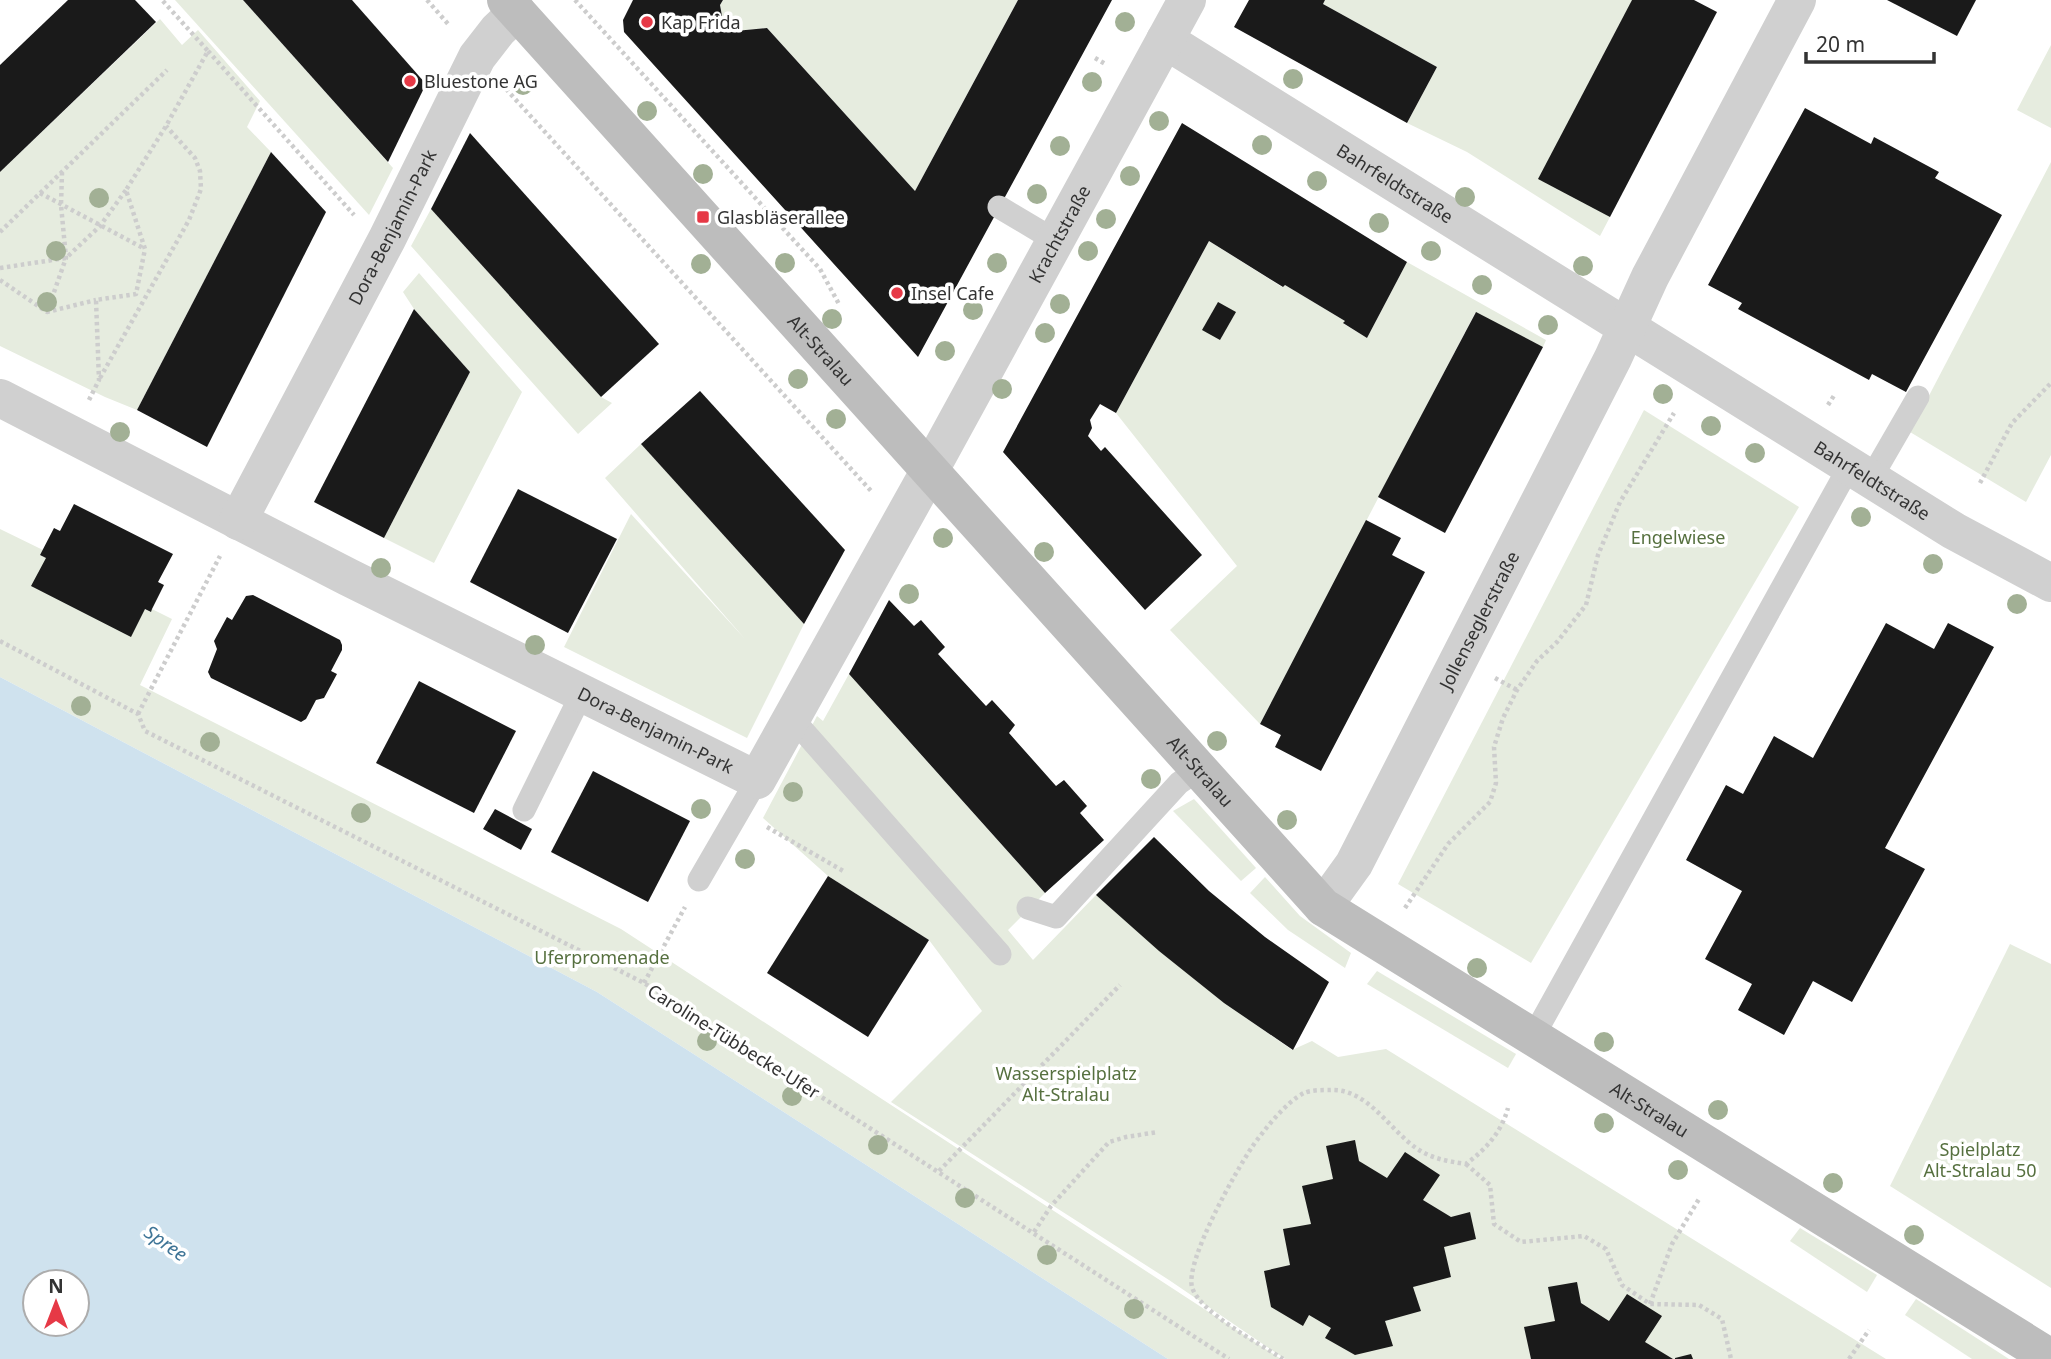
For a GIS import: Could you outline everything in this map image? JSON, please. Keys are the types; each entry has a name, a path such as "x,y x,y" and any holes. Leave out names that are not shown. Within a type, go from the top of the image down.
{"street":[{"name":"Krachtstraße","path":"930,470 1187,0"},
{"path":"1627,328 1650,277 1797,0"},
{"name":"Dora-Benjamin-Park","path":"238,521 387,239 477,57 498,30 511,6"},
{"name":"Alt-Stralau","path":"511,6 1323,907 2051,1358"},
{"name":"Bahrfeldtstraße","path":"1165,40 1859,473 1954,531 2051,583"},
{"name":"Jollenseglerstraße","path":"1323,907 1354,864 1627,328"},
{"name":"Dora-Benjamin-Park","path":"0,398 238,521 582,693 748,796"},
{"path":"748,796 930,470"}],"lane":[{"path":"999,208 1056,241"},
{"path":"1534,1037 1859,473 1918,397"},
{"path":"524,810 582,693"},
{"path":"792,718 1000,954"},
{"path":"1028,908 1056,917 1179,783 1199,769"},
{"path":"699,880 748,796"}],"path":[{"path":"162,0 362,225 387,239"},
{"path":"575,0 820,269"},
{"path":"0,268 65,258 100,226 166,126 208,51"},
{"path":"0,232 167,70"},
{"path":"497,79 874,494"},
{"path":"101,406 89,401 189,219 201,189 200,172 195,158 166,126"},
{"path":"47,312 65,258 61,205 62,172"},
{"path":"0,280 47,312 96,300 136,295 145,249 126,190"},
{"path":"40,193 145,249"},
{"path":"96,300 99,380"},
{"path":"1980,483 2012,423 2051,383"},
{"path":"1399,918 1448,844 1490,802 1496,783 1494,747 1503,718 1517,690 1537,662 1557,642 1586,605 1598,555 1620,502 1674,413"},
{"path":"138,714 238,521"},
{"name":"Caroline-Tübbecke-Ufer","path":"0,641 138,714 145,731 644,983 1229,1359"},
{"path":"748,796 845,872"},
{"path":"644,983 699,880"},
{"path":"939,1171 1119,985"},
{"path":"1283,1359 1208,1311 1192,1287 1193,1262 1205,1234 1252,1147 1278,1115 1305,1093 1334,1089 1361,1097 1397,1132 1427,1154 1438,1160 1466,1164 1490,1185 1494,1224 1521,1242 1584,1236 1606,1249 1622,1285 1650,1304 1699,1305 1722,1319 1731,1359"},
{"path":"1466,1164 1485,1149 1504,1122 1508,1108"},
{"path":"1034,1232 1051,1206 1109,1142 1157,1132"},
{"path":"1650,1304 1672,1244 1699,1199"},
{"path":"1849,1359 1869,1330"}],"green space":[{"path":"175,0 243,0 393,168 369,215"},
{"path":"723,0 1018,0 915,191 767,28 725,32 720,5"},
{"path":"1325,0 1632,0 1610,217 1600,236 1467,152 1407,123 1437,67 1323,4"},
{"path":"160,19 182,45 198,30 260,101 247,127 271,152 137,410 0,346 0,172"},
{"path":"2051,45 2051,128 2017,110"},
{"path":"2051,162 2051,455 2026,502 1910,432"},
{"path":"431,209 601,397 612,403 578,434 411,246"},
{"path":"1209,241 1282,287 1285,285 1345,321 1344,324 1367,338 1407,262 1546,340 1543,347 1475,313 1260,724 1170,630 1237,566 1116,413"},
{"path":"419,273 522,392 434,563 384,538 470,372 414,309 403,292"},
{"name":"Engelwiese","path":"1644,410 1799,507 1531,963 1398,884"},
{"path":"641,444 804,624 747,738 564,647 631,514 745,639 605,478"},
{"name":"Uferpromenade","path":"0,529 43,550 40,555 150,612 152,609 172,619 140,685 621,929 1281,1359 1168,1359 597,992 0,677"},
{"name":"Wasserspielplatz Alt-Stralau","path":"849,674 1045,893 1008,930 1033,960 1096,895 1221,1000 1292,1050 1312,1041 1338,1057 1386,1049 1886,1359 1285,1359 1169,1280 891,1102 982,1011 929,940 828,876 763,818 817,716 823,721"},
{"path":"1194,799 1256,868 1241,881 1173,811"},
{"path":"1265,877 1300,916 1351,953 1345,968 1288,930 1250,893"},
{"name":"Spielplatz Alt-Stralau 50","path":"2010,944 2051,964 2051,1288 1890,1186"},
{"path":"1377,971 1516,1054 1508,1068 1367,984"},
{"path":"1800,1228 1877,1275 1867,1292 1790,1241"},
{"path":"1916,1299 2009,1359 1972,1359 1905,1315"}],"water":[{"name":"Spree","path":"0,677 597,992 1168,1359 0,1359"}],"building":[{"path":"68,0 135,0 156,22 0,172 0,65"},
{"path":"243,0 352,0 426,84 388,162"},
{"path":"633,0 723,0 720,5 725,32 767,28 915,191 1018,0 1112,0 918,357 624,32 623,20"},
{"path":"1249,0 1325,0 1323,4 1437,67 1407,123 1234,27"},
{"path":"1632,0 1694,0 1717,12 1610,217 1538,179"},
{"path":"1887,0 1976,0 1957,36"},
{"path":"1805,108 1871,144 1874,137 1939,172 1935,178 2002,215 1906,392 1872,374 1869,380 1738,309 1742,303 1708,285"},
{"path":"1182,123 1407,262 1367,338 1343,323 1345,321 1285,285 1283,287 1209,241 1116,413 1100,404 1090,420 1092,428 1088,436 1101,451 1105,447 1202,555 1145,610 1003,452"},
{"path":"470,133 659,344 601,397 431,209"},
{"path":"271,152 326,212 207,447 137,410"},
{"path":"1218,302 1236,312 1220,340 1202,330"},
{"path":"414,309 470,372 384,538 314,502"},
{"path":"1476,312 1543,347 1445,533 1378,497"},
{"path":"700,391 845,550 804,624 641,444"},
{"path":"518,489 617,539 568,633 470,582"},
{"path":"74,504 173,554 158,582 164,585 151,612 145,609 131,637 31,586 46,558 40,555 54,528 60,531"},
{"path":"1366,520 1401,538 1392,555 1425,572 1321,771 1275,747 1281,735 1260,724"},
{"path":"253,595 340,640 342,645 331,671 337,674 324,698 316,700 306,719 301,722 211,678 208,672 217,649 214,641 227,617 232,620 246,596"},
{"path":"889,600 914,626 921,620 945,647 938,654 986,706 992,700 1015,725 1009,733 1056,786 1064,780 1087,806 1080,813 1104,840 1045,893 849,674"},
{"path":"1886,623 1934,649 1948,623 1994,647 1885,848 1925,869 1852,1002 1813,981 1784,1035 1738,1010 1752,984 1705,959 1742,891 1686,860 1726,785 1743,794 1774,736 1813,758"},
{"path":"419,681 516,731 474,813 376,763"},
{"path":"593,771 690,821 648,902 551,852"},
{"path":"495,809 532,829 521,850 483,829"},
{"path":"1154,837 1209,891 1265,937 1329,982 1293,1050 1224,1003 1159,951 1096,895"},
{"path":"828,876 929,940 868,1037 767,973"},
{"path":"1355,1140 1359,1161 1387,1178 1405,1152 1440,1175 1423,1200 1451,1217 1470,1212 1476,1239 1444,1247 1451,1277 1413,1287 1421,1311 1385,1321 1393,1346 1355,1355 1325,1338 1331,1328 1309,1315 1303,1326 1271,1307 1264,1271 1290,1265 1283,1229 1311,1224 1302,1186 1333,1179 1326,1146"},
{"path":"1577,1282 1581,1303 1609,1321 1627,1294 1662,1316 1645,1342 1673,1359 1531,1359 1524,1327 1555,1321 1548,1287"},
{"path":"1691,1354 1693,1359 1675,1359 1675,1358"}],"place":[{"name":"Kap Frida","path":"647,22"},
{"name":"Bluestone AG","path":"410,81"},
{"name":"Glasbläserallee","path":"703,217"},
{"name":"Insel Cafe","path":"897,293"}]}
